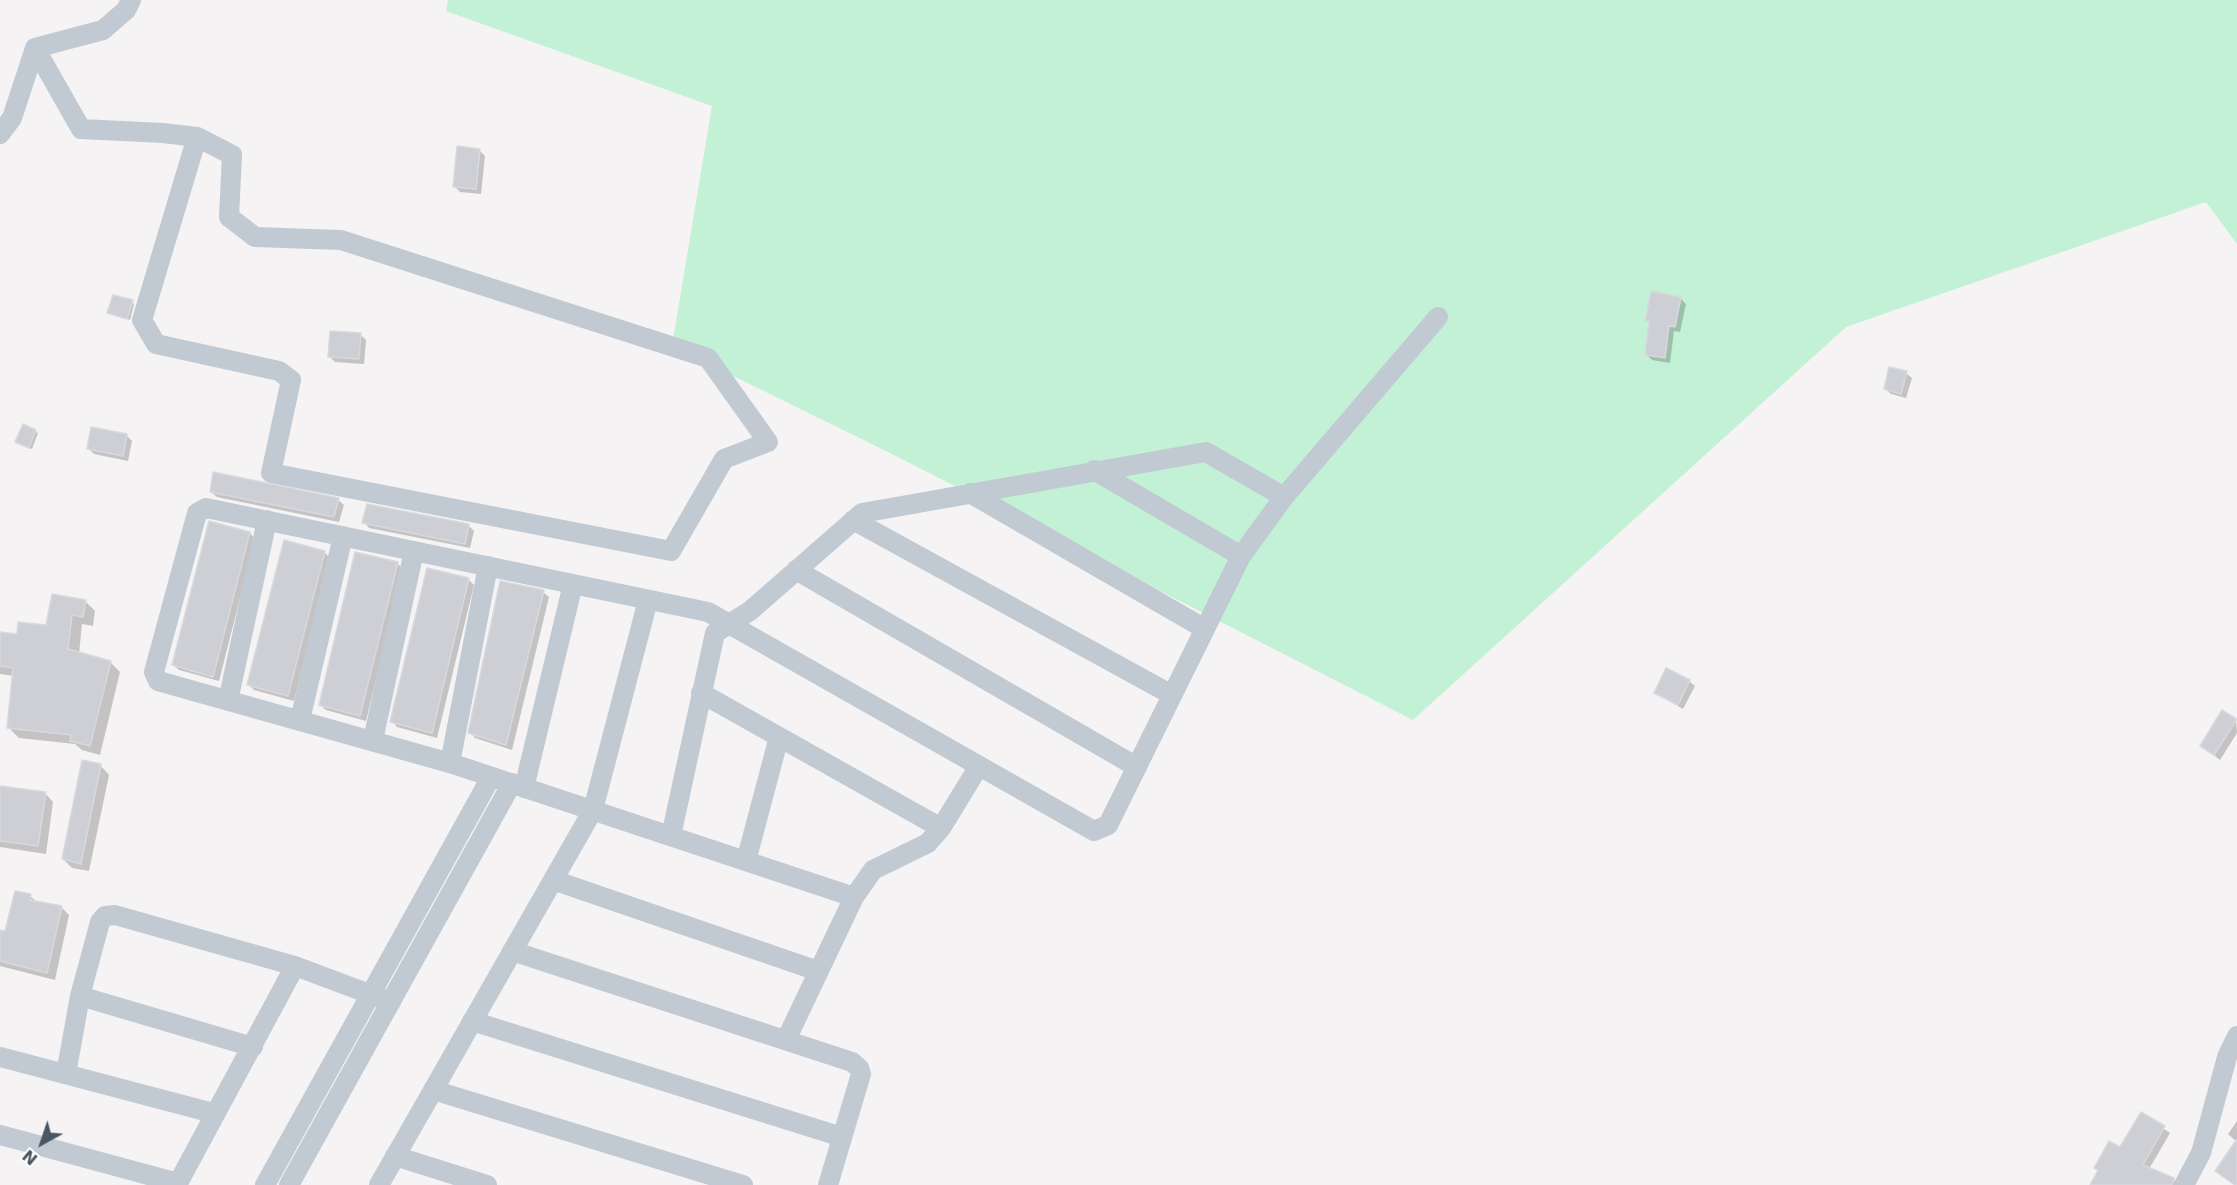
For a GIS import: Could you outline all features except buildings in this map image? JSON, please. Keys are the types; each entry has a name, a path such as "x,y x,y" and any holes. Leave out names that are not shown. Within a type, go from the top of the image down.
{"street":[{"path":"35,48 103,30 126,10 131,0"},
{"path":"0,134 12,118 35,48"},
{"path":"35,48 81,129 197,137 232,155 229,217 255,237 341,240 708,358 768,442 724,459 670,551 271,473 291,380 279,371 156,344 142,320 197,137"},
{"path":"854,897 450,763 158,681 154,672 197,513 206,508 708,612 1094,831 1108,825 1241,556 1284,497 1438,317"},
{"path":"671,836 715,633 750,611 862,513 1094,470 1206,452 1284,497"},
{"path":"1094,470 1241,556"},
{"path":"970,493 1205,628"},
{"path":"228,701 267,520"},
{"path":"853,520 1172,695"},
{"path":"300,720 343,536"},
{"path":"373,740 414,551"},
{"path":"450,763 488,566"},
{"path":"796,570 1137,767"},
{"path":"289,1185 391,1002 518,786 573,584"},
{"path":"379,1185 593,810 648,600"},
{"path":"701,693 941,828"},
{"path":"746,861 779,737"},
{"path":"786,1040 854,897 873,870 928,843 941,828 979,765"},
{"path":"265,1185 491,777"},
{"path":"553,880 818,971"},
{"path":"66,1074 81,996 100,922 105,916 115,915 295,966 391,1002"},
{"path":"512,951 852,1062 859,1068 861,1074 828,1185"},
{"path":"0,1135 177,1184 213,1113 253,1047 295,966"},
{"path":"81,996 253,1047"},
{"path":"472,1020 842,1137"},
{"path":"2184,1185 2201,1153 2232,1062 2237,1036"},
{"path":"0,1057 213,1113"},
{"path":"433,1090 742,1185"},
{"path":"395,1156 487,1185"}],"green space":[{"path":"448,0 2237,0 2237,244 2206,202 1846,327 1413,720 888,452 672,346 712,106 446,11"}]}
